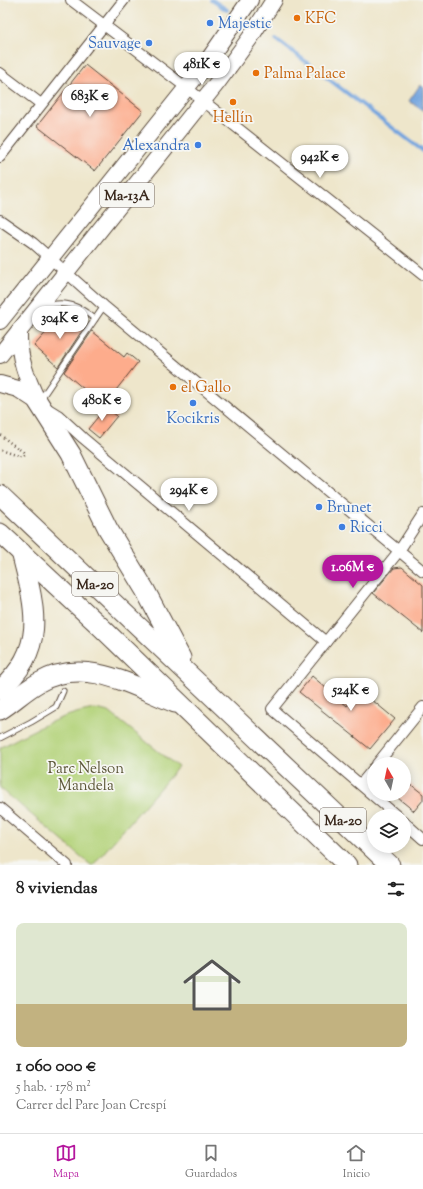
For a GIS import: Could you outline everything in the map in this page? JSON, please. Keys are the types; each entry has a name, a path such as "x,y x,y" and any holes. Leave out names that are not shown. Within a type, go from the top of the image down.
{"highway":[{"path":"38,402 71,454 108,528 145,590 189,673"},
{"name":"Ma-20","path":"0,495 390,865"},
{"name":"Ma-20","path":"0,533 22,552 184,706 347,865"},
{"path":"0,690 19,671 26,659 35,630 33,601 22,552"},
{"path":"0,710 37,683 48,677 78,670 105,674 184,706"}],"main road":[{"name":"Ma-13A","path":"0,355 203,101 250,38 274,0"},
{"name":"Ma-13A","path":"0,321 49,257 187,88 204,66 248,1"},
{"path":"19,331 18,344 22,365 38,402"},
{"path":"0,384 18,389 38,402"}],"street":[{"path":"71,0 187,88 423,275"},
{"path":"0,157 124,0"},
{"path":"0,73 41,104"},
{"path":"0,220 33,243 104,306 423,571"},
{"path":"38,402 58,414 83,438 326,642"},
{"path":"389,809 272,709 398,550 423,514"},
{"path":"383,757 423,707"},
{"path":"360,784 367,776"},
{"path":"0,808 67,865"},
{"path":"411,828 423,839"}],"lane":[{"path":"34,312 55,303 64,303 81,308 95,318"},
{"path":"38,402 104,306"},
{"path":"0,738 56,707 63,691"}],"path":[{"path":"0,434 23,452 24,455 21,457 0,450"}],"green space":[{"name":"Parc Nelson Mandela","path":"95,709 109,712 178,767 93,865 91,865 0,788 0,748 58,719 82,711"}],"water":[{"path":"420,85 423,87 423,111 409,101"}],"building":[{"path":"85,65 143,111 95,171 37,126"},
{"path":"75,319 85,326 58,367 34,346 57,320"},
{"path":"92,331 124,357 127,353 138,362 102,408 90,398 92,396 64,372"},
{"path":"106,407 117,416 99,438 88,429"},
{"path":"402,567 423,585 423,633 373,593 394,568"},
{"path":"312,676 347,706 360,690 395,719 370,749 299,692"},
{"path":"411,785 423,794 423,800 414,811 402,801 411,801"}],"waterway":[{"path":"212,0 227,10"},
{"path":"276,39 423,151"}],"place":[{"name":"KFC","path":"297,18"},
{"name":"Majestic","path":"210,23"},
{"name":"Sauvage","path":"149,43"},
{"name":"Palma Palace","path":"256,73"},
{"name":"Hellín","path":"233,102"},
{"name":"Alexandra","path":"198,145"},
{"name":"el Gallo","path":"173,387"},
{"name":"Kocikris","path":"193,403"},
{"name":"Brunet","path":"319,507"},
{"name":"Ricci","path":"342,527"}]}
